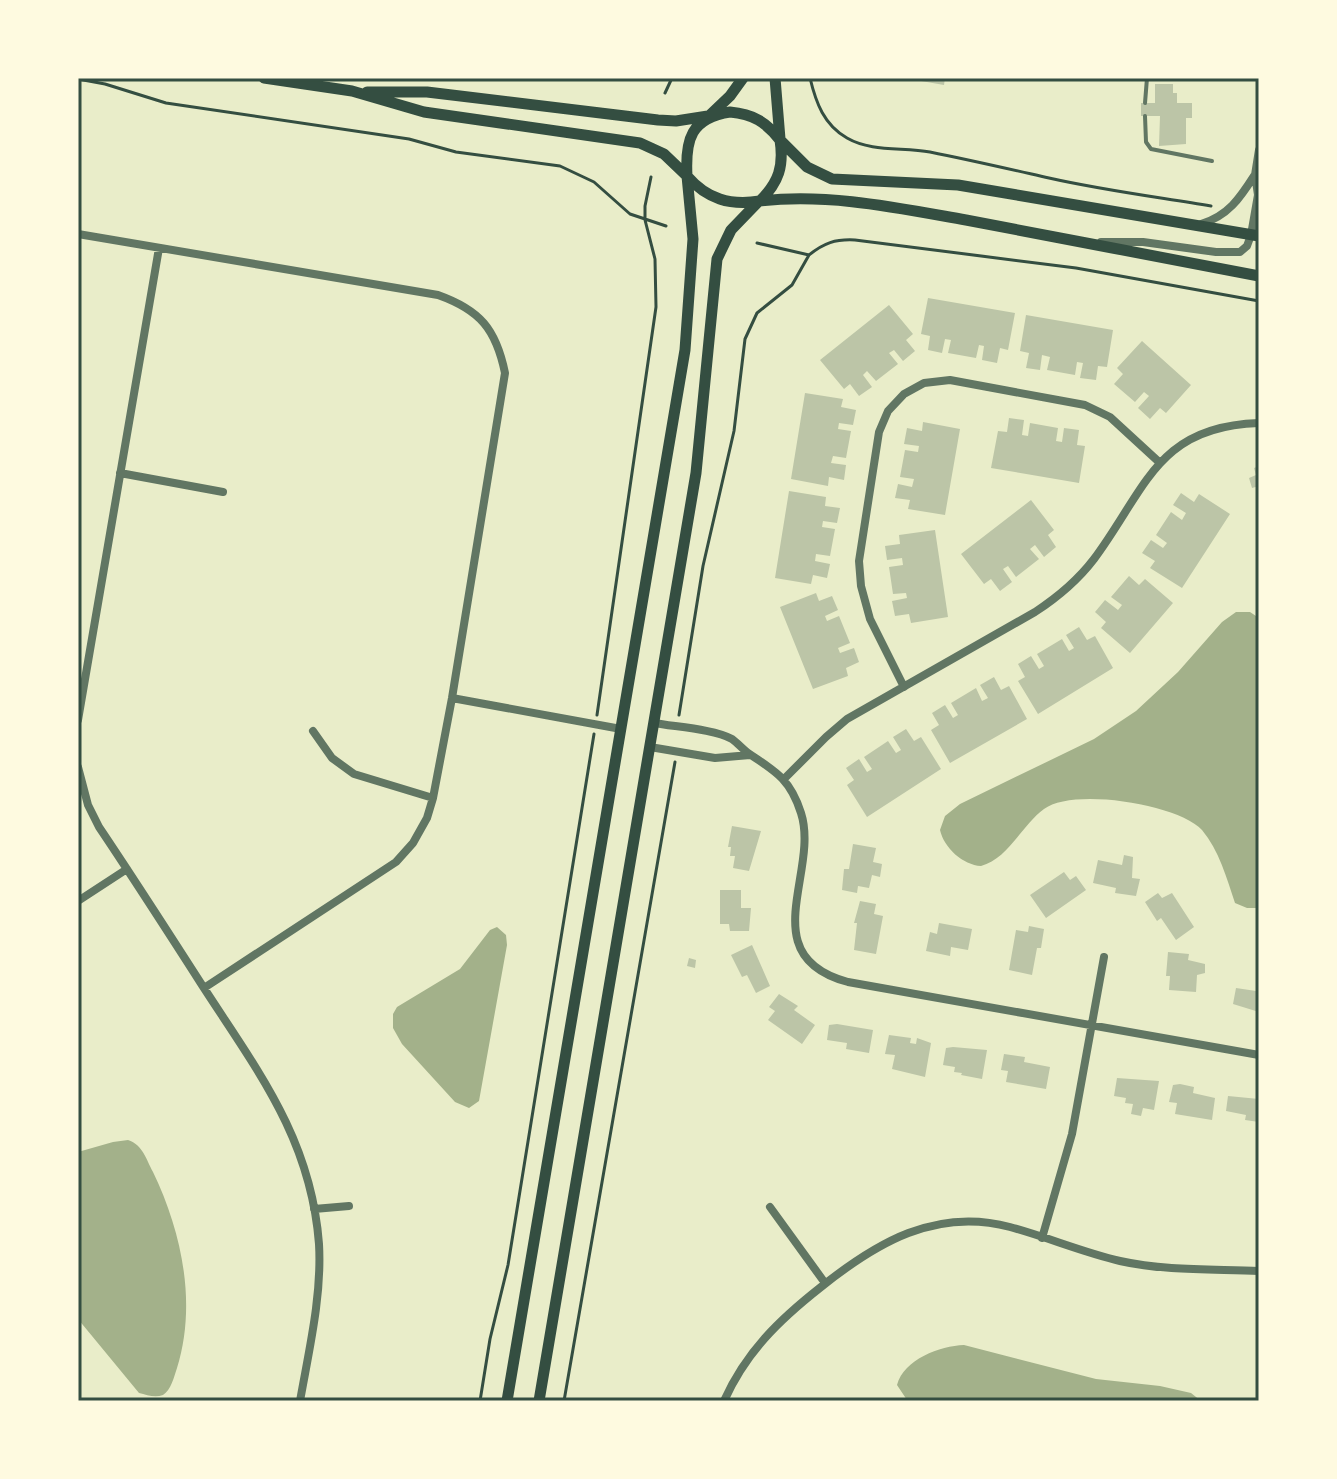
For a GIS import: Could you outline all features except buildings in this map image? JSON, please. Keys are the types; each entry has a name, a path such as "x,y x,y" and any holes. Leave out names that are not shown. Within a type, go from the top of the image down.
{"main road":[{"path":"264,78 352,91 427,92 658,120 676,121 730,112 755,116 807,167 832,179 958,185 1255,236"},
{"path":"507,1401 685,350 693,239 686,153 699,124 730,96 743,78"},
{"path":"539,1401 696,473 717,259 731,230 775,184 781,171 775,78"},
{"path":"352,91 424,112 640,143 664,154 699,189 719,200 734,203 801,198 841,200 1259,276"}],"street":[{"path":"1079,242 1143,242 1233,253 1244,249 1255,236 1258,195 1255,175 1259,150"},
{"path":"1191,224 1210,222 1224,214 1239,200 1255,175"},
{"path":"78,234 438,295 467,308 495,337 505,373 452,698 427,818 413,843 396,862 204,988"},
{"path":"78,720 159,248"},
{"path":"904,687 870,619 863,596 859,561 879,432 888,411 904,394 929,382 950,380 1085,405 1110,417 1159,462"},
{"path":"784,779 840,724 1035,612 1063,592 1095,558 1159,462 1208,430 1232,424 1259,423"},
{"path":"120,473 223,492"},
{"path":"452,698 621,729"},
{"path":"654,723 732,739 784,779 801,812 804,831 794,907 795,928 804,952 817,967 848,982 1259,1055"},
{"path":"313,731 332,758 354,774 433,798"},
{"path":"650,747 715,758 750,755"},
{"path":"78,767 88,805 99,827 273,1094 297,1146 314,1209 319,1246 318,1286 300,1401"},
{"path":"78,901 127,869"},
{"path":"1042,1238 1072,1134 1104,957"},
{"path":"314,1209 349,1206"},
{"path":"770,1207 825,1283"},
{"path":"724,1401 748,1355 766,1333 825,1283 892,1238 933,1225 985,1223 1008,1226 1142,1265 1259,1271"}],"lane":[{"path":"1145,103 1147,78"},
{"path":"1145,116 1146,142 1151,149 1212,161"}],"path":[{"path":"665,93 672,78"},
{"path":"806,78 827,122 857,143 911,148 1049,178 1211,206"},
{"path":"78,79 166,103 409,139 456,152 560,166 587,178 630,214 666,226"},
{"path":"599,701 656,307 655,259 645,220 651,177"},
{"path":"679,711 703,566 734,431 745,339 757,313 792,285 809,255 823,244 855,240 1076,268 1259,301"},
{"path":"757,243 809,255"},
{"path":"480,1401 490,1339 508,1265 593,744"},
{"path":"564,1401 674,766"}],"shaded area":[{"path":"1236,612 1250,612 1259,618 1259,908 1247,908 1235,903 1218,856 1202,830 1190,821 1149,806 1100,799 1058,803 1044,809 1007,849 981,866 961,859 950,849 940,830 945,816 960,804 1094,739 1136,711 1178,672 1222,622"},
{"path":"497,927 506,935 507,945 479,1101 469,1108 455,1102 402,1044 393,1028 393,1014 397,1007 460,969 490,930"},
{"path":"128,1140 144,1153 163,1195 179,1244 186,1294 183,1344 177,1368 166,1393 157,1396 139,1393 78,1319 78,1152"},
{"path":"964,1345 1096,1379 1160,1386 1191,1393 1201,1401 907,1400 897,1385 907,1368 934,1351"}]}
